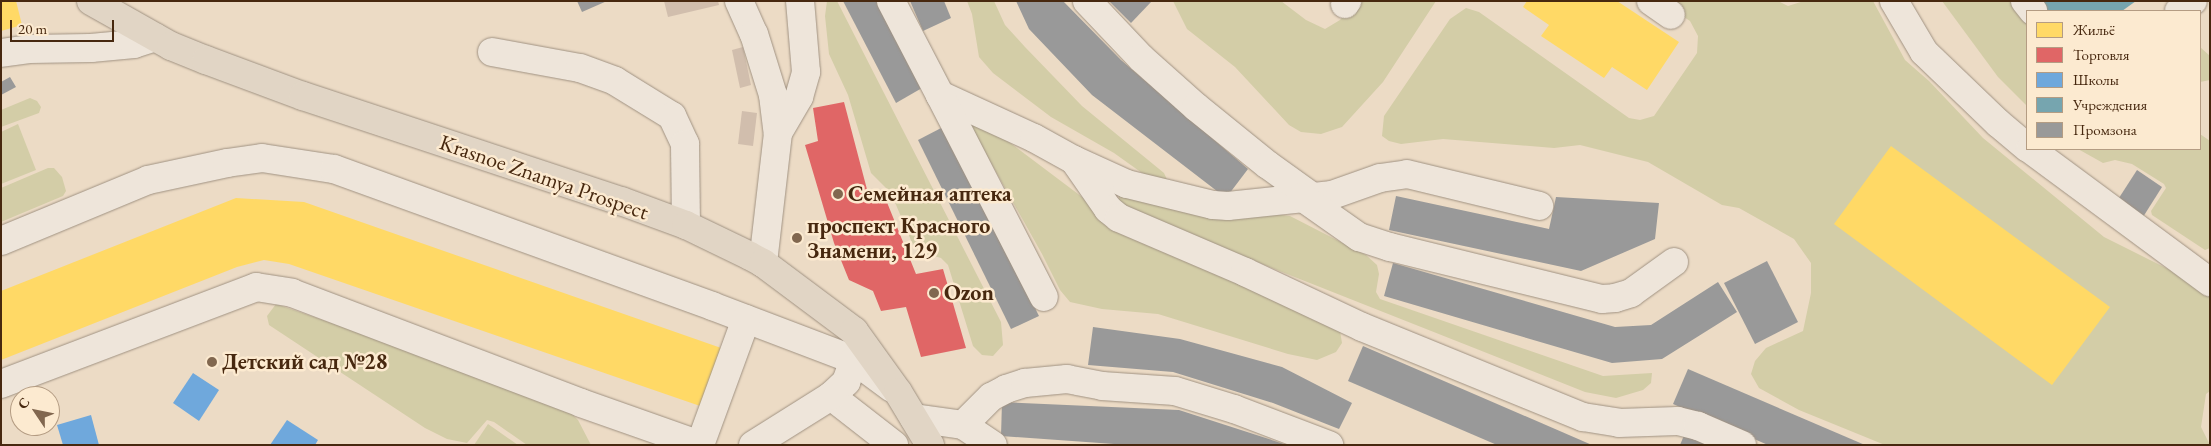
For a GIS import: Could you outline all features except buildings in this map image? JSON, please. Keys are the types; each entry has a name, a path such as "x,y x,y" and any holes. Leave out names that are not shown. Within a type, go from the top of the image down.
{"main road":[{"name":"Krasnoe Znamya Prospect","path":"92,1 155,38 206,60 303,96 621,201 686,225 763,262 854,331 898,392 930,445"}],"lane":[{"path":"739,1 754,34 773,95 778,134 763,262"},
{"path":"778,134 799,97 806,72 800,1"},
{"path":"891,1 1044,297"},
{"path":"1087,1 1141,58 1196,107 1359,237 1390,248 1602,299 1616,298 1631,293 1674,262"},
{"path":"1894,1 1924,52 1998,123 2026,146"},
{"path":"2180,10 2193,1"},
{"path":"1,53 29,49 92,48 134,44 155,38"},
{"path":"492,52 580,68 615,80 672,116 685,144 686,225"},
{"path":"940,95 1034,138 1074,160 1127,184 1213,205 1228,206 1332,195 1380,178 1407,174 1539,206"},
{"path":"2031,150 2210,282"},
{"path":"1,241 148,180 227,163 262,158 334,169 854,360 898,392"},
{"path":"1074,160 1108,209 1119,218 1245,272 1362,327 1583,417 1619,423 1678,421 1698,426 1742,445"},
{"path":"1,384 256,287 292,293 580,403 700,445 746,319"},
{"path":"753,445 831,396 846,382 854,360"},
{"path":"963,425 991,397 1006,390 1025,383 1067,379 1102,386 1175,392 1234,409 1329,445"},
{"path":"831,396 894,445"},
{"path":"914,418 963,425 993,445"}],"shaded area":[{"path":"827,1 837,1 1001,322 1003,345 993,356 982,355 973,346 948,265 941,258 920,252 913,245 891,193 871,173 848,95 829,54 825,16"},
{"path":"967,1 994,1 1005,25 1025,47 1082,106 1164,173 1169,184 1156,183 1114,153 1051,117 993,73 979,57 972,14"},
{"path":"1173,1 1281,1 1306,20 1325,29 1340,20 1357,1 1436,1 1383,82 1342,127 1321,134 1301,132 1289,125 1235,67 1187,29"},
{"path":"1660,1 1778,1 1788,6 1804,1 1873,1 1905,60 1929,81 1983,138 2104,237 2210,290 2210,391 2206,394 2201,427 2210,445 1885,445 1799,410 1759,388 1751,374 1755,361 1766,348 1803,331 1811,293 1811,263 1794,239 1739,208 1722,205 1648,162 1580,145 1554,148 1443,139 1401,144 1389,141 1382,136 1384,116 1450,19 1466,8 1479,12 1629,118 1640,120 1654,116 1697,53 1698,36 1690,21"},
{"path":"1942,1 2012,1 2026,22 2026,105 1998,77"},
{"path":"2201,48 2210,56 2210,80 2201,82"},
{"path":"30,98 37,101 41,107 39,113 1,127 1,110"},
{"path":"18,124 36,170 1,184 1,132"},
{"path":"985,124 1102,212 1340,331 1342,343 1336,352 1317,360 1288,354 1158,314 1102,309 1070,302 1060,290 977,138 972,125"},
{"path":"2201,135 2210,141 2210,248 2205,250 2152,215 2151,211 2166,188 2164,184 2132,164 2115,160 2103,163 2080,150 2201,150"},
{"path":"48,168 54,168 62,177 66,191 63,196 1,222 1,188"},
{"path":"1119,195 1290,216 1366,255 1377,265 1379,274 1376,292 1380,299 1603,376 1652,373 1651,383 1643,390 1616,398 1585,392 1161,224 1119,203"},
{"path":"276,304 431,357 566,408 578,420 591,445 527,445 494,422 487,420 467,443 447,439 425,428 269,325 267,316"},
{"path":"488,424 518,445 474,445"}],"place":[{"name":"Семейная аптека","path":"838,194"},
{"name":"проспект Красного Знамени, 129","path":"797,238"},
{"name":"Ozon","path":"934,293"},
{"name":"Детский сад №28","path":"212,362"}]}
